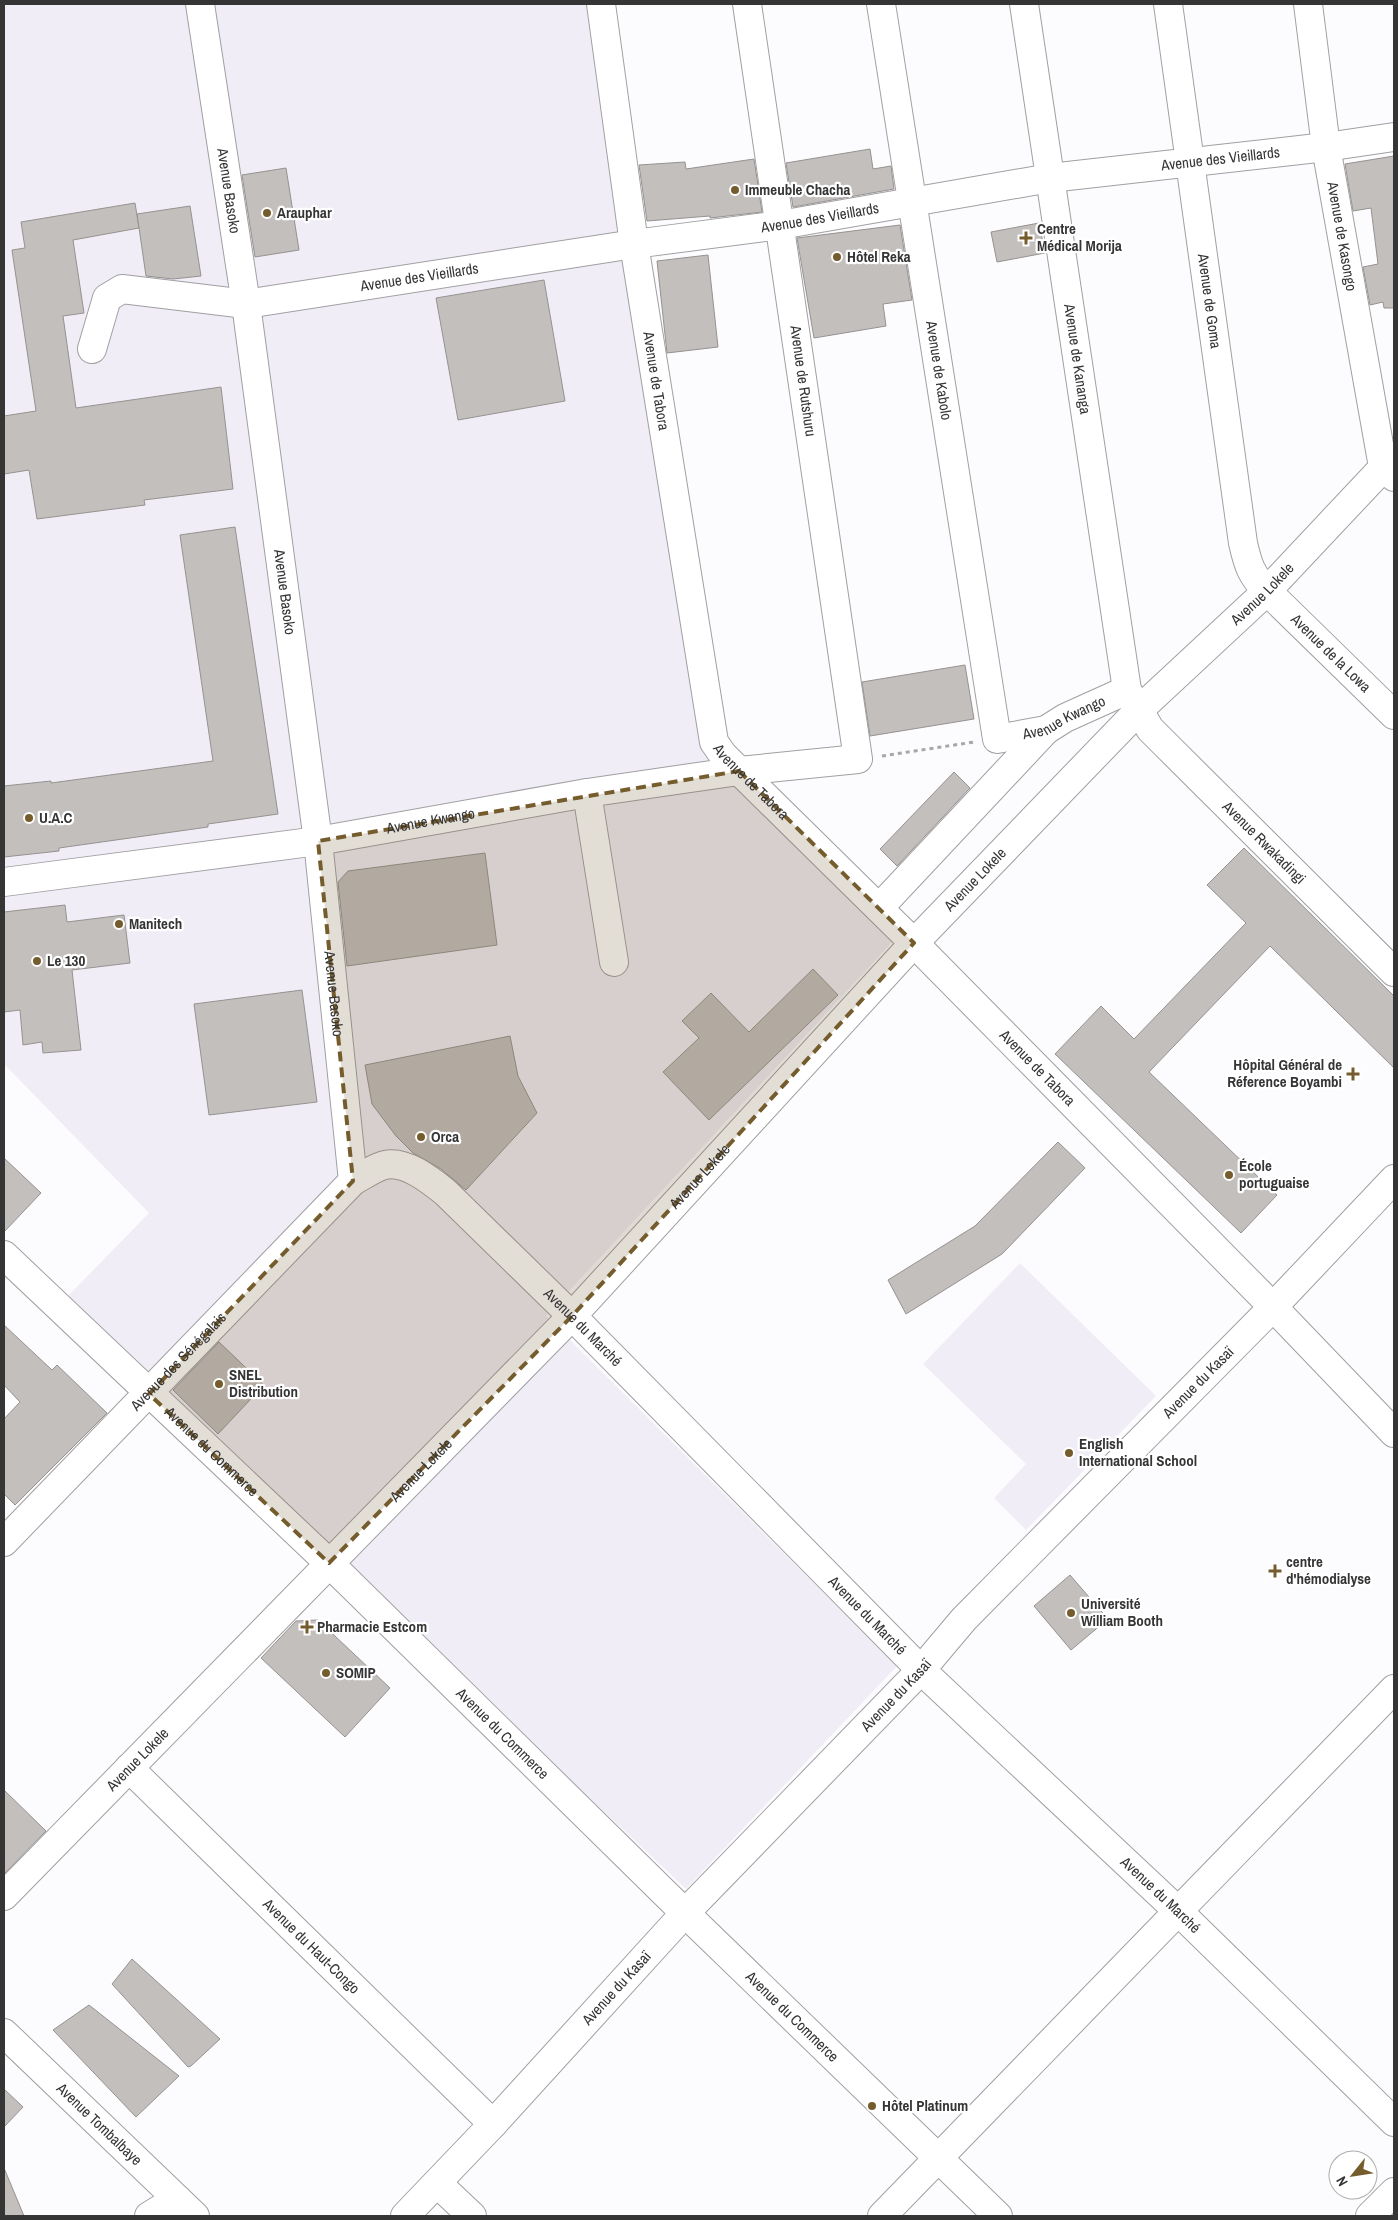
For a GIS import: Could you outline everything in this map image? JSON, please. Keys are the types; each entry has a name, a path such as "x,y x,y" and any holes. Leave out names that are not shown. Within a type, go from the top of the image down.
{"street":[{"name":"Avenue Basoko","path":"200,4 246,304 318,841 354,1181"},
{"name":"Avenue de Tabora","path":"602,4 634,244 714,742 724,756 914,943 1273,1307 1394,1433"},
{"name":"Avenue de Rutshuru","path":"747,4 858,759"},
{"name":"Avenue de Kabolo","path":"881,4 997,739"},
{"name":"Avenue de Kananga","path":"1024,4 1133,701"},
{"name":"Avenue de Goma","path":"1168,4 1243,543 1249,567 1256,579 1267,591"},
{"name":"Avenue de Kasongo","path":"1308,4 1326,147 1391,467"},
{"name":"Avenue des Vieillards","path":"92,349 107,298 122,289 246,304 634,244 780,225 1050,178 1326,147 1394,137"},
{"name":"Avenue Lokele","path":"4,1896 572,1316 1133,701 1267,591 1391,467"},
{"name":"Avenue de la Lowa","path":"1267,591 1394,716"},
{"name":"Avenue Kwango","path":"997,739 1046,730 1065,718 1133,701"},
{"name":"Avenue Rwakadingi","path":"1133,701 1150,728 1165,744 1394,972"},
{"path":"879,908 1046,730"},
{"name":"Avenue Kwango","path":"4,882 318,841 587,793 739,771 858,759"},
{"path":"587,793 614,962"},
{"name":"Avenue du Marché","path":"354,1181 386,1165 400,1166 422,1174 445,1192 572,1316 922,1670 1179,1912 1394,2122"},
{"name":"Avenue du Kasaï","path":"404,2216 493,2124 685,1913 922,1670 964,1619 1273,1307 1394,1178"},
{"name":"Avenue des Sénégalais","path":"4,1542 354,1181"},
{"name":"Avenue du Commerce","path":"4,1256 328,1564 998,2216"},
{"path":"882,2216 1394,1689"},
{"name":"Avenue du Haut-Congo","path":"129,1768 493,2124"},
{"name":"Avenue Tombalbaye","path":"4,2033 186,2208"},
{"path":"437,2182 472,2216"},
{"path":"1370,2216 1394,2192"},
{"path":"149,2216 186,2208"}],"path":[{"path":"858,759 997,739"}],"highlighted area":[{"path":"739,771 914,943 572,1316 329,1563 149,1394 353,1181 318,841"}],"shaded area":[{"path":"4,4 600,4 708,748 895,939 546,1316 897,1666 686,1889 164,1396 66,1298 149,1213 4,1064"},
{"path":"1020,1263 1156,1396 1026,1530 994,1498 1026,1464 923,1364"}],"building":[{"path":"870,149 873,169 891,166 894,189 793,207 786,163"},
{"path":"1394,156 1394,308 1384,308 1383,302 1370,305 1363,267 1378,264 1371,208 1353,211 1345,164"},
{"path":"754,159 762,212 710,218 710,216 647,221 639,165 685,162 686,169"},
{"name":"Arauphar","path":"286,168 299,250 255,257 242,175"},
{"path":"135,203 139,228 73,240 84,313 63,316 76,408 221,387 233,489 144,500 145,505 37,519 29,470 4,474 4,416 36,411 12,250 25,248 21,222"},
{"path":"190,206 201,276 173,279 146,276 137,214"},
{"path":"1039,223 1045,253 997,262 991,232"},
{"path":"900,225 912,300 883,304 886,326 814,338 797,238"},
{"path":"708,255 718,347 667,353 657,261"},
{"path":"544,280 565,401 458,420 436,298"},
{"path":"235,527 278,814 208,824 208,827 59,848 59,851 4,857 4,786 51,781 51,783 213,761 180,535"},
{"path":"965,665 974,719 870,736 862,682"},
{"path":"954,772 970,788 897,866 880,849"},
{"path":"1244,848 1394,996 1394,1068 1270,946 1149,1072 1277,1195 1241,1233 1055,1054 1101,1006 1134,1039 1246,923 1207,885"},
{"path":"485,853 497,945 347,966 338,882 348,871"},
{"name":"Le 130","path":"65,905 67,922 124,915 130,963 72,970 81,1050 43,1053 42,1042 23,1045 20,1010 4,1012 4,912"},
{"path":"813,969 838,995 709,1120 663,1072 699,1038 682,1021 711,993 749,1032"},
{"path":"302,990 317,1102 209,1115 194,1004"},
{"path":"510,1036 518,1076 537,1113 466,1190 441,1169 413,1153 396,1136 372,1104 365,1065"},
{"path":"1058,1142 1085,1168 1002,1254 906,1314 888,1280 975,1226"},
{"path":"4,1158 41,1193 4,1232"},
{"path":"4,1325 52,1370 57,1365 107,1413 15,1505 4,1494 4,1419 20,1402 4,1385"},
{"path":"219,1342 264,1385 218,1434 173,1390"},
{"name":"Université William Booth","path":"1070,1575 1108,1619 1071,1650 1034,1606"},
{"name":"SOMIP","path":"318,1620 390,1688 345,1737 261,1658 296,1621"},
{"path":"4,1790 46,1831 4,1874"},
{"path":"132,1959 220,2039 191,2066 188,2067 112,1984"},
{"path":"89,2005 179,2076 136,2117 53,2030"},
{"path":"4,2089 23,2107 4,2127"},
{"path":"4,2168 24,2216 4,2216"}],"place":[{"name":"Immeuble Chacha","path":"735,190"},
{"name":"Arauphar","path":"267,213"},
{"name":"Centre Médical Morija","path":"1026,238"},
{"name":"Hôtel Reka","path":"837,257"},
{"name":"U.A.C","path":"29,818"},
{"name":"Manitech","path":"119,924"},
{"name":"Le 130","path":"37,961"},
{"name":"Hôpital Général de Réference Boyambi","path":"1353,1074"},
{"name":"Orca","path":"421,1137"},
{"name":"École portuguaise","path":"1229,1175"},
{"name":"SNEL Distribution","path":"219,1384"},
{"name":"English International School","path":"1069,1453"},
{"name":"centre d'hémodialyse","path":"1275,1571"},
{"name":"Université William Booth","path":"1071,1613"},
{"name":"Pharmacie Estcom","path":"307,1627"},
{"name":"SOMIP","path":"326,1673"},
{"name":"Hôtel Platinum","path":"872,2106"}]}
